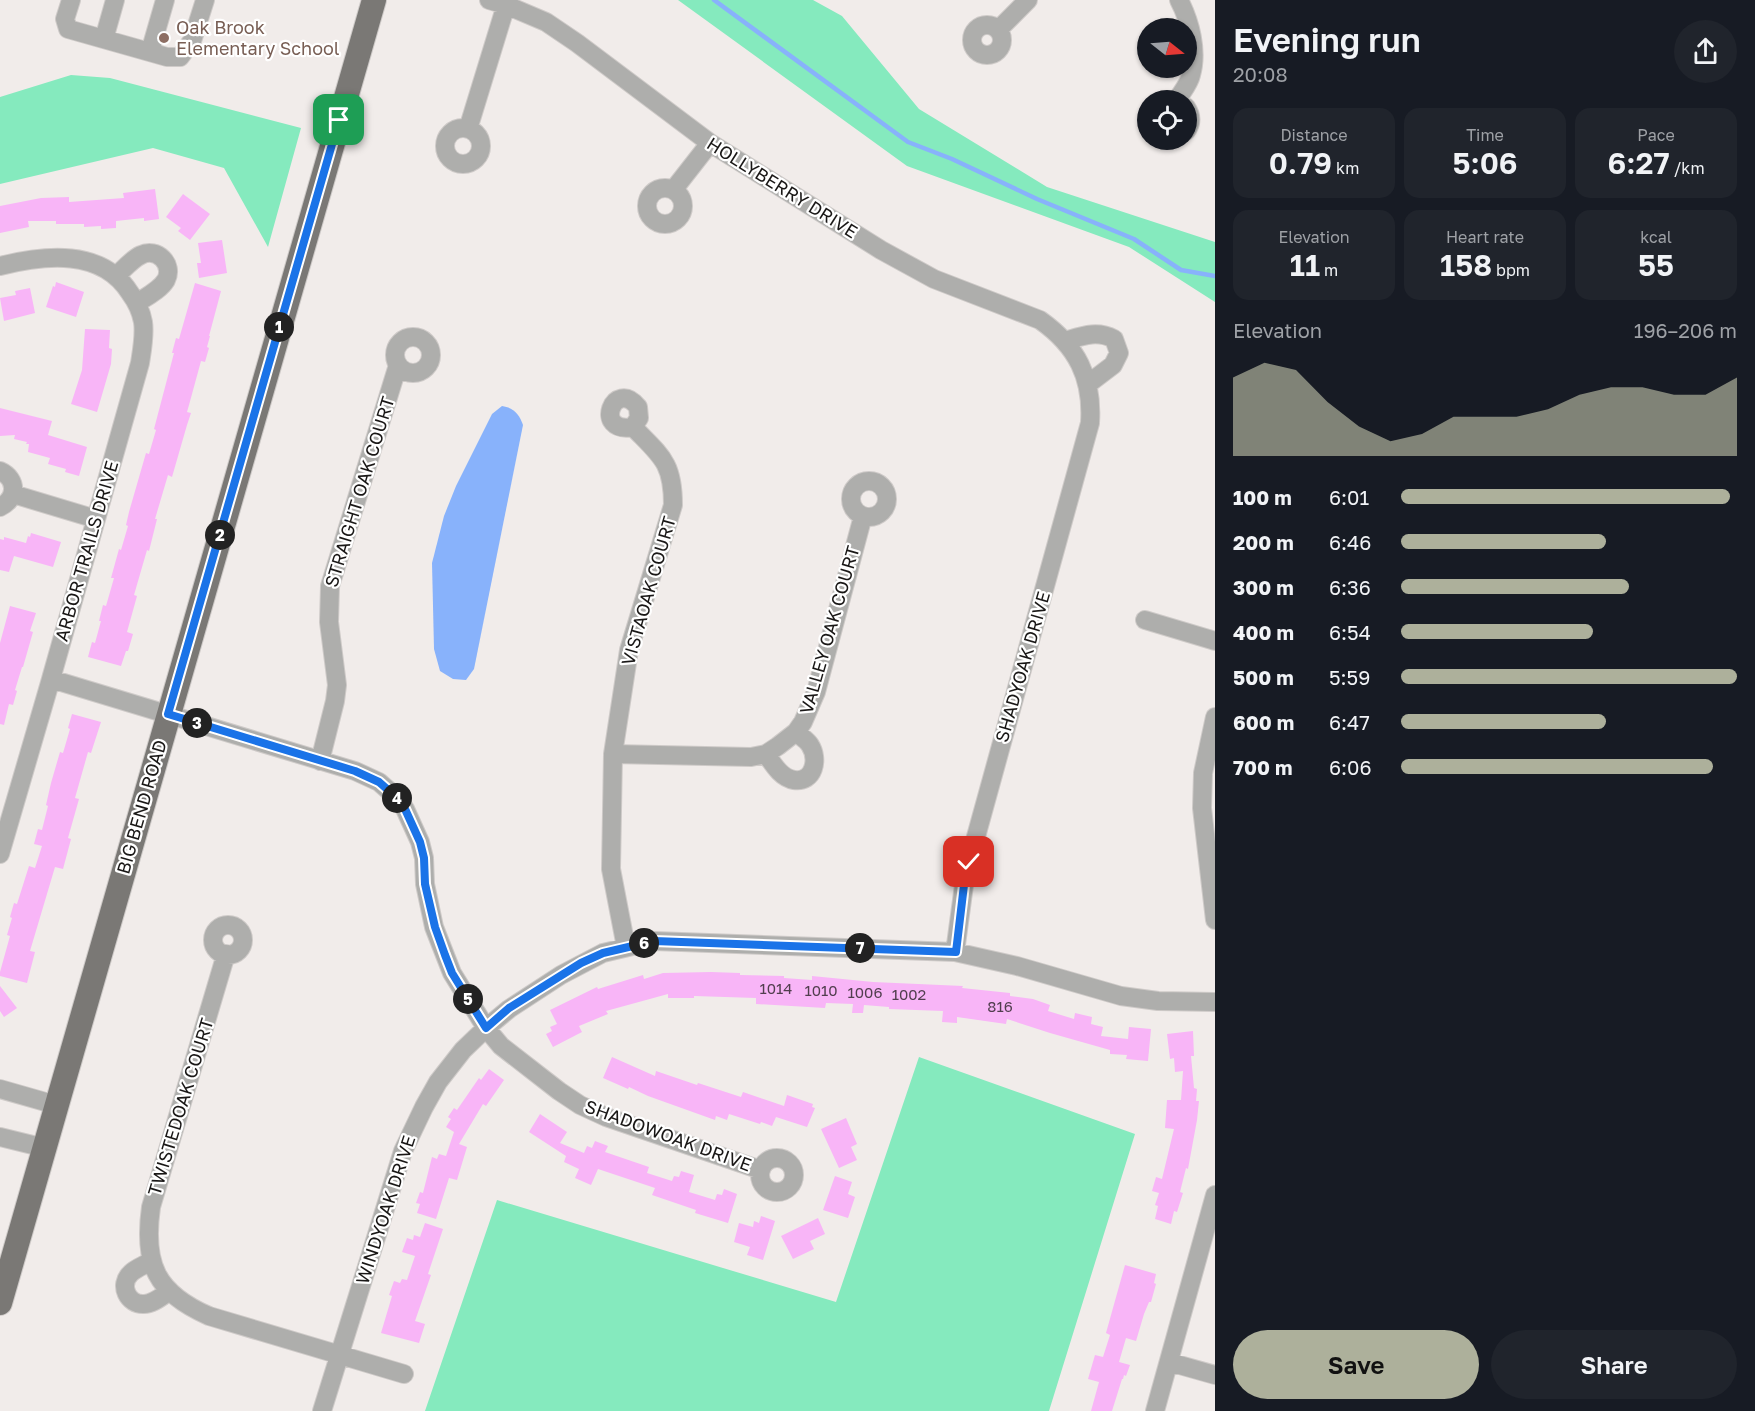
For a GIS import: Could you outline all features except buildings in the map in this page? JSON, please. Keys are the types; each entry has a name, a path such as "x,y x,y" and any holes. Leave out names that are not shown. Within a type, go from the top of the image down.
{"main road":[{"name":"BIG BEND ROAD","path":"0,1303 374,0"}],"street":[{"path":"71,0 65,19 68,28 167,57 180,57 192,41 205,0"},
{"path":"104,39 115,0"},
{"path":"150,52 165,0"},
{"path":"998,30 1028,0"},
{"path":"1179,0 1188,20 1193,57 1191,77 1183,90"},
{"path":"468,129 497,2"},
{"name":"HOLLYBERRY DRIVE","path":"497,2 546,22 710,143 881,250 934,279 1040,320 1054,329 1065,341 1080,364"},
{"path":"674,189 710,143"},
{"path":"117,276 145,253 154,253 165,261 168,270 165,282 137,303"},
{"name":"ARBOR TRAILS DRIVE","path":"0,266 43,257 81,260 97,266 117,276 128,288 137,303 143,322 140,363 0,854"},
{"path":"1065,341 1096,333 1102,333 1114,339 1119,353 1117,361 1088,384"},
{"name":"SHADYOAK DRIVE","path":"956,952 969,862 1090,423 1091,405 1088,384 1080,364"},
{"name":"STRAIGHT OAK COURT","path":"320,761 337,685 329,622 330,586 398,365"},
{"name":"VISTAOAK COURT","path":"626,947 611,868 613,754 629,650 673,505 670,473 661,456 633,427"},
{"path":"0,471 10,477 14,488 6,505 0,507"},
{"path":"13,494 96,519"},
{"name":"VALLEY OAK COURT","path":"766,754 796,732 816,692 863,516"},
{"path":"1145,620 1215,641"},
{"path":"51,679 168,714"},
{"name":"SHADOWOAK DRIVE","path":"168,714 355,771 379,782 396,797 405,809 420,842 424,858 425,884 435,927 452,973 486,1028 501,1046 580,1105 631,1127 761,1170"},
{"path":"1215,717 1203,773 1202,808 1215,920"},
{"path":"613,754 737,757 766,754 783,775 793,780 807,778 814,770 815,760 810,746 796,732"},
{"name":"WINDYOAK DRIVE","path":"322,1411 403,1151 438,1082 451,1064 509,1008 561,975 603,953 654,941 956,952 1017,966 1121,996 1158,1001 1215,1002"},
{"name":"TWISTEDOAK COURT","path":"226,954 153,1199 149,1247 155,1272 170,1291 193,1309 209,1316 404,1374"},
{"path":"0,1089 56,1105"},
{"path":"0,1137 45,1148"},
{"path":"1155,1411 1215,1195"},
{"path":"152,1261 132,1272 125,1287 126,1293 135,1303 141,1305 153,1302 170,1291"},
{"path":"1169,1362 1215,1375"}],"green space":[{"path":"678,0 813,0 842,16 919,109 1047,187 1215,242 1215,302 1129,247 907,166"},
{"path":"71,75 110,78 301,128 268,247 224,168 153,148 0,184 0,97"},
{"path":"919,1057 1135,1134 1049,1411 425,1411 497,1200 836,1302"}],"water":[{"path":"502,406 516,412 523,425 474,669 466,680 453,679 440,671 434,649 432,563 444,516 456,486 492,414"}],"waterway":[{"path":"714,0 908,142 1134,239 1181,270 1215,276"}],"place":[{"name":"Oak Brook Elementary School","path":"164,38"}],"route":[{"path":"339,120 168,714 355,771 379,782 396,797 405,809 420,842 424,858 425,884 435,927 452,973 486,1028 509,1008 581,963 603,953 654,941 956,952 969,862"}]}
